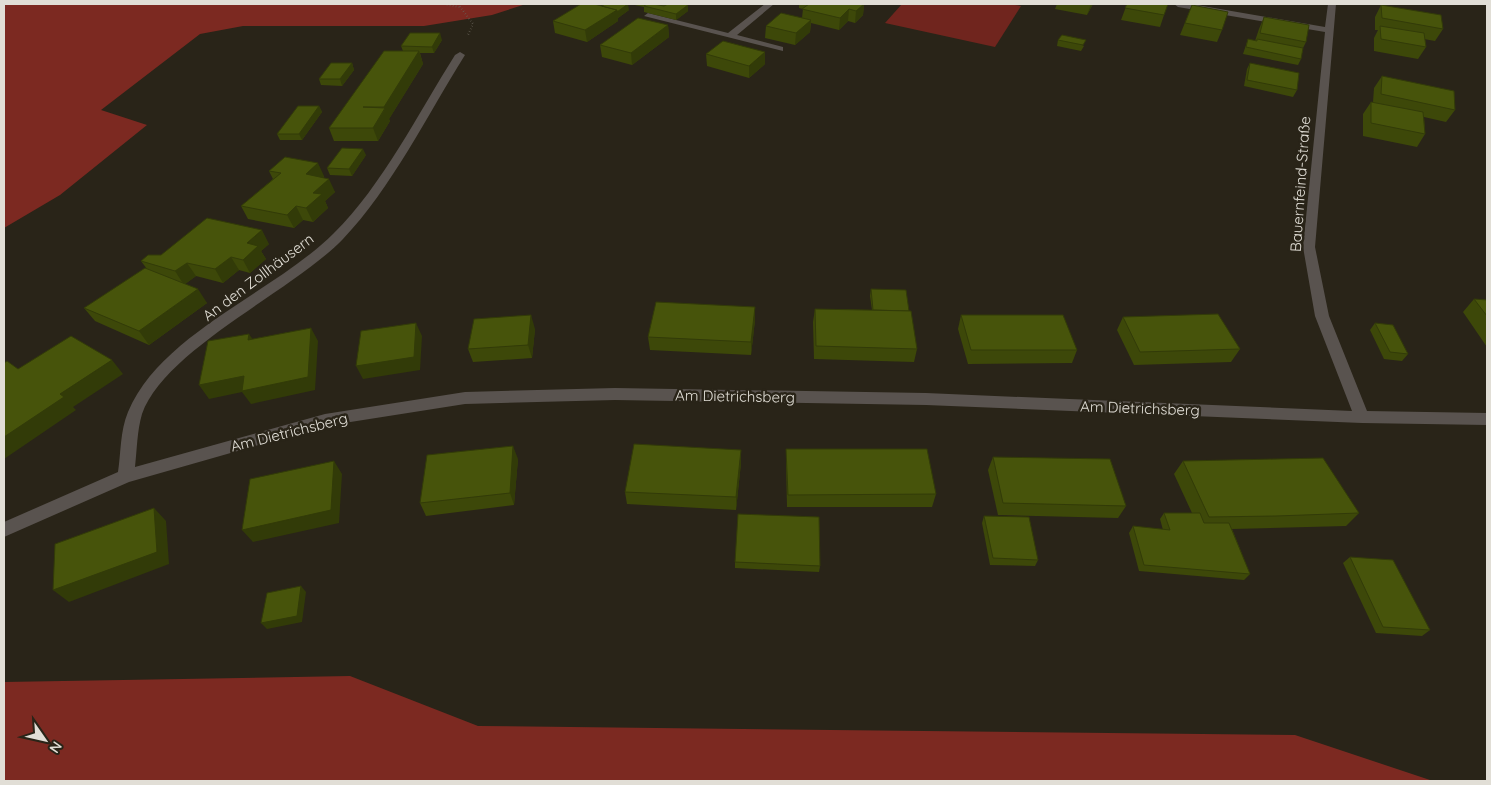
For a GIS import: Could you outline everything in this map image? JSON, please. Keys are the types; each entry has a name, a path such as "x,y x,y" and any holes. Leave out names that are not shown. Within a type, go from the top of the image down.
{"street":[{"path":"730,36 770,4"},
{"path":"1178,4 1328,30"},
{"name":"Bauernfeind-Straße","path":"1332,4 1328,30 1309,248 1322,316 1362,417"},
{"path":"648,16 780,49"},
{"name":"An den Zollhäusern","path":"126,476 136,412 154,381 189,348 301,270 339,236 386,172 460,55"},
{"name":"Am Dietrichsberg","path":"4,530 126,476 325,420 465,398 616,394 916,399 1362,417 1487,419"}],"path":[{"path":"444,4 460,8"},
{"path":"458,4 473,24 460,55"}],"shaded area":[{"path":"4,4 526,4 492,15 424,26 243,26 200,34 101,110 147,125 60,195 4,228"},
{"path":"902,4 1010,4 1021,6 995,47 885,23"},
{"path":"350,676 478,726 1295,735 1433,781 4,781 4,682"}],"building":[{"path":"581,4 594,4 617,10 585,30 553,21"},
{"path":"605,4 628,4 617,12 617,10 602,6"},
{"path":"647,4 664,6 668,4 688,5 676,14 644,6"},
{"path":"809,4 864,4 856,11 849,9 840,18 802,9"},
{"path":"1127,4 1168,4 1164,15 1125,8"},
{"path":"1192,5 1228,12 1222,30 1185,23"},
{"path":"1381,5 1441,15 1443,29 1382,18"},
{"path":"781,13 811,20 796,33 766,26"},
{"path":"1264,17 1309,25 1306,42 1260,33"},
{"path":"638,18 668,25 631,53 600,45"},
{"path":"1380,26 1424,33 1426,47 1381,39"},
{"path":"410,33 440,33 432,47 401,46"},
{"path":"1062,35 1086,40 1083,45 1058,40"},
{"path":"1248,39 1303,48 1301,59 1246,47"},
{"path":"723,41 765,52 749,66 706,54"},
{"path":"384,51 419,51 384,107 363,107 385,108 373,128 329,128"},
{"path":"331,63 352,63 340,79 319,79"},
{"path":"1250,63 1299,73 1297,90 1247,80"},
{"path":"1382,76 1454,91 1455,110 1381,94"},
{"path":"1371,102 1423,112 1425,134 1371,123"},
{"path":"298,106 319,106 299,134 277,134"},
{"path":"342,148 363,149 349,169 327,168"},
{"path":"285,157 318,163 306,174 329,179 313,193 322,194 306,208 296,206 287,215 241,206 281,173 269,171"},
{"path":"207,218 262,230 247,243 258,246 243,260 231,257 215,269 187,263 175,271 141,261 148,255 161,255"},
{"path":"145,268 198,289 139,331 84,308"},
{"path":"871,289 906,290 909,311 873,310"},
{"path":"1474,299 1487,300 1487,316"},
{"path":"656,302 755,307 751,342 648,337"},
{"path":"815,309 911,311 917,349 816,346"},
{"path":"1218,314 1240,349 1140,352 1123,317"},
{"path":"531,315 528,345 468,349 474,319"},
{"path":"961,315 1063,315 1077,350 971,350"},
{"path":"416,323 414,357 356,366 361,331"},
{"path":"1375,323 1393,325 1408,354 1390,352"},
{"path":"311,328 308,377 242,391 244,376 199,385 208,341 249,334 248,340"},
{"path":"71,336 112,360 60,394 64,397 4,437 4,363 7,361 18,369"},
{"path":"634,444 741,450 736,497 625,492"},
{"path":"513,446 510,493 420,503 427,455"},
{"path":"786,449 927,449 936,494 788,495"},
{"path":"993,457 1110,459 1126,506 1003,503"},
{"path":"1323,458 1359,513 1209,517 1183,461"},
{"path":"334,461 331,510 242,530 250,479"},
{"path":"154,508 157,552 53,590 55,544"},
{"path":"1164,513 1200,513 1204,523 1229,523 1250,574 1144,565 1133,526 1170,530"},
{"path":"738,514 819,517 820,566 735,562"},
{"path":"984,516 1029,517 1038,560 993,558"},
{"path":"1350,557 1393,560 1430,630 1383,627"},
{"path":"301,586 297,616 261,623 267,593"}]}
